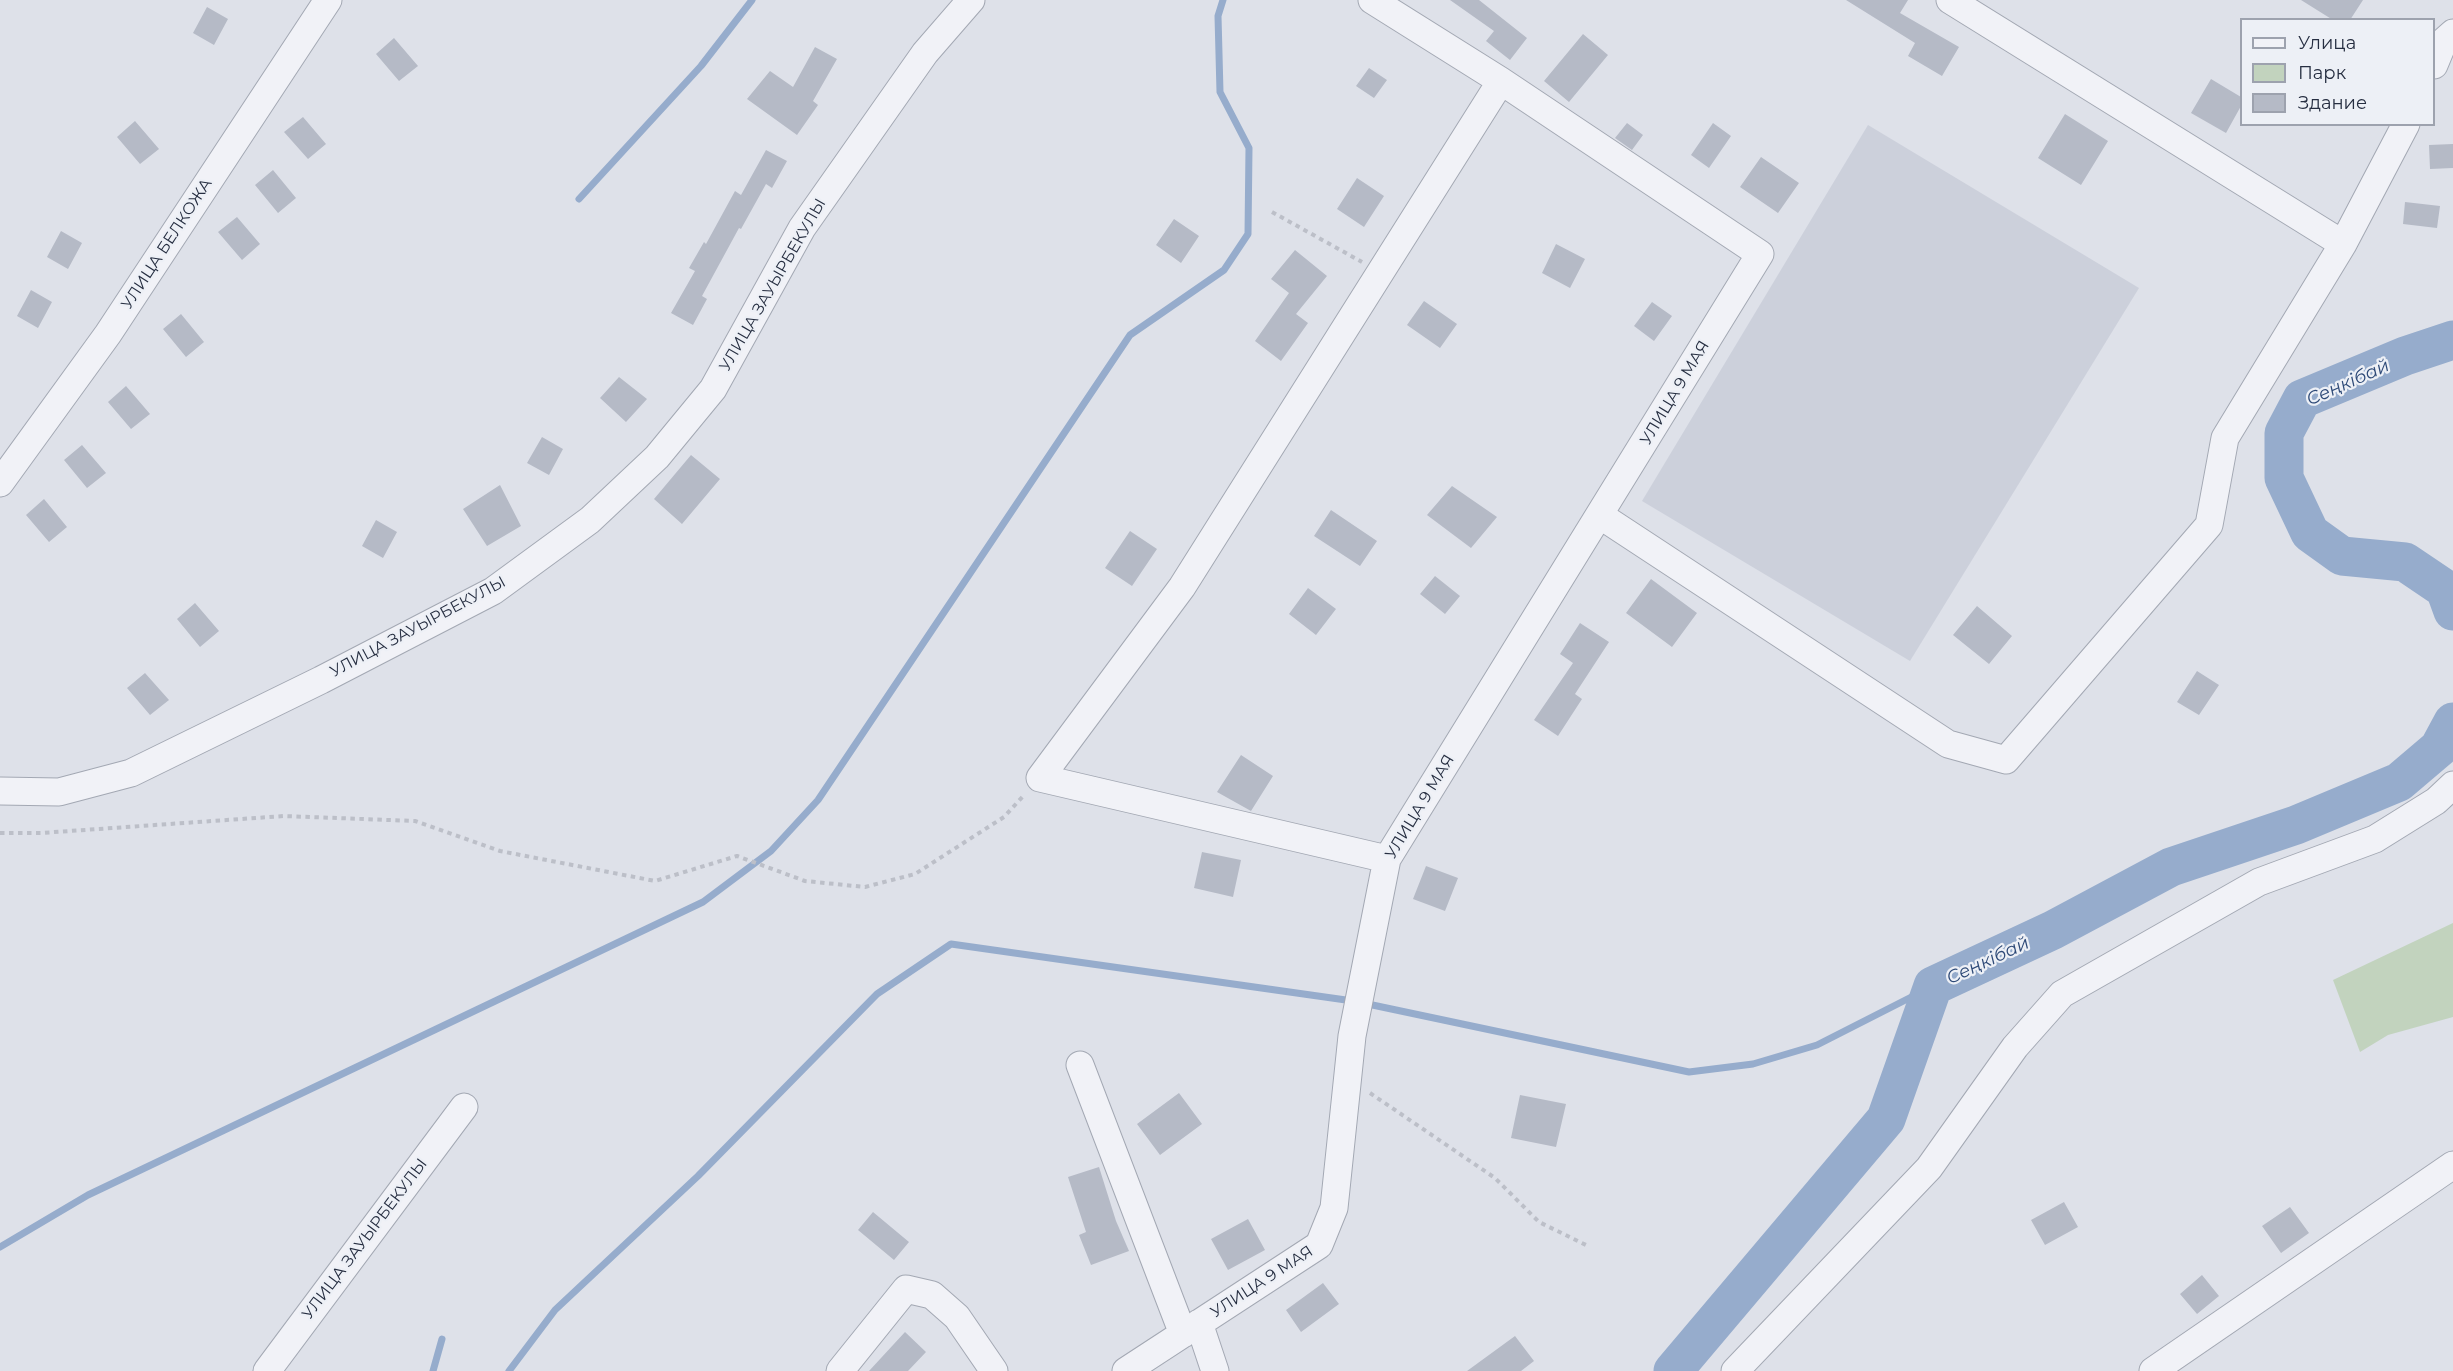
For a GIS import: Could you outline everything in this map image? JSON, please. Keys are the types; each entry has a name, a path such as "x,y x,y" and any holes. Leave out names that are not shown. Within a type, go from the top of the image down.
{"street":[{"name":"УЛИЦА БЕЛКОЖА","path":"0,483 108,334 328,0"},
{"name":"УЛИЦА ЗАУЫРБЕКУЛЫ","path":"0,791 59,792 131,773 321,680 493,591 590,520 657,457 713,389 802,228 925,53 971,0"},
{"path":"1372,0 1501,81 1182,587 1040,778 1387,859"},
{"path":"1950,0 2343,244"},
{"path":"2435,61 2445,41 2453,33"},
{"name":"УЛИЦА 9 МАЯ","path":"1126,1371 1319,1245 1334,1208 1352,1036 1387,859 1760,254 1501,81"},
{"path":"1600,516 1948,744 2006,760 2209,525 2225,438 2343,244 2405,126"},
{"path":"1736,1371 1929,1168 2015,1047 2062,994 2259,882 2375,839 2436,801 2453,785"},
{"path":"1080,1065 1191,1329 1215,1371"},
{"name":"УЛИЦА ЗАУЫРБЕКУЛЫ","path":"267,1371 464,1107"},
{"path":"2153,1371 2453,1165"},
{"path":"840,1371 906,1289 932,1295 957,1317 994,1371"}],"path":[{"path":"1272,212 1380,272"},
{"path":"0,833 41,833 284,816 415,821 500,851 655,881 736,856 805,881 865,886 915,874 1004,817 1040,778"},
{"path":"1348,1078 1495,1178 1539,1221 1586,1245"}],"shaded area":[{"path":"1868,125 2139,288 1910,661 1642,501"}],"green space":[{"path":"2453,923 2453,1017 2388,1035 2360,1052 2333,980"}],"building":[{"path":"1450,0 1479,0 1527,38 1510,60 1486,41 1494,31"},
{"path":"1846,0 1908,0 1900,13 1959,47 1942,76 1908,56 1915,43"},
{"path":"2301,0 2363,0 2351,18 2330,18"},
{"path":"207,7 228,19 214,45 193,33"},
{"path":"1583,34 1608,55 1569,102 1544,81"},
{"path":"394,38 418,66 399,81 376,54"},
{"path":"815,47 837,59 813,101 818,105 797,135 747,99 770,71 793,87"},
{"path":"1369,68 1387,80 1374,98 1356,86"},
{"path":"2211,79 2240,96 2240,108 2226,133 2191,113"},
{"path":"2065,114 2108,141 2081,185 2038,158"},
{"path":"303,117 326,144 308,159 284,132"},
{"path":"135,121 159,149 140,164 117,137"},
{"path":"1627,123 1643,135 1632,150 1615,138"},
{"path":"1713,123 1731,136 1709,168 1691,155"},
{"path":"2453,144 2453,168 2430,169 2429,145"},
{"path":"766,150 787,161 772,188 766,184 741,229 739,228 702,296 707,299 693,325 671,313 695,271 689,268 704,242 706,244 735,191 741,195"},
{"path":"1761,157 1799,183 1778,213 1740,187"},
{"path":"273,170 296,198 278,213 255,185"},
{"path":"1357,178 1384,196 1364,227 1337,209"},
{"path":"2405,202 2440,206 2437,228 2403,224"},
{"path":"237,217 260,244 242,260 218,232"},
{"path":"1174,219 1199,236 1181,263 1156,245"},
{"path":"61,231 82,243 68,269 47,257"},
{"path":"1556,244 1585,259 1570,288 1542,273"},
{"path":"1295,250 1327,276 1296,314 1308,323 1281,361 1255,341 1289,293 1271,279"},
{"path":"31,290 52,302 38,328 17,316"},
{"path":"1424,301 1457,324 1440,348 1407,325"},
{"path":"1652,302 1672,316 1654,341 1634,326"},
{"path":"181,314 204,342 186,357 163,329"},
{"path":"619,377 647,399 626,422 600,398"},
{"path":"126,386 150,414 131,429 108,402"},
{"path":"542,437 563,449 549,475 527,463"},
{"path":"82,445 106,473 87,488 64,460"},
{"path":"691,455 720,479 682,524 654,499"},
{"path":"500,485 521,526 487,546 463,509"},
{"path":"1452,486 1497,517 1471,548 1427,515"},
{"path":"44,499 67,527 49,542 26,515"},
{"path":"1331,510 1377,541 1360,566 1314,536"},
{"path":"376,520 397,532 383,558 362,546"},
{"path":"1130,531 1157,549 1132,586 1105,568"},
{"path":"1435,576 1460,596 1445,614 1420,594"},
{"path":"1651,579 1697,613 1672,647 1626,613"},
{"path":"1308,588 1336,609 1316,635 1289,614"},
{"path":"195,603 219,631 200,647 177,619"},
{"path":"1977,606 2012,636 1989,664 1953,635"},
{"path":"1580,623 1609,642 1575,694 1582,699 1558,736 1534,720 1573,663 1560,654"},
{"path":"2197,671 2219,685 2199,715 2177,702"},
{"path":"145,673 169,700 150,715 127,688"},
{"path":"1241,755 1273,776 1251,811 1217,792"},
{"path":"1202,852 1241,860 1233,897 1194,888"},
{"path":"1426,866 1458,878 1445,911 1413,899"},
{"path":"1179,1093 1202,1124 1160,1155 1137,1124"},
{"path":"1520,1095 1566,1104 1556,1147 1511,1138"},
{"path":"1099,1167 1116,1221 1129,1251 1091,1265 1079,1235 1086,1232 1068,1177"},
{"path":"2064,1202 2078,1227 2045,1245 2031,1220"},
{"path":"2290,1207 2309,1233 2281,1253 2262,1226"},
{"path":"873,1212 909,1242 894,1260 858,1230"},
{"path":"1248,1219 1265,1250 1228,1270 1211,1239"},
{"path":"2202,1275 2219,1296 2197,1314 2180,1294"},
{"path":"1323,1283 1339,1304 1301,1332 1286,1310"},
{"path":"905,1332 926,1352 908,1371 869,1371"},
{"path":"1515,1336 1534,1361 1521,1371 1467,1371"}],"waterway":[{"path":"579,199 701,66 752,0"},
{"path":"0,1247 88,1195 703,902 771,851 818,800 1130,335 1224,270 1248,234 1249,148 1220,92 1218,16 1223,0"},
{"name":"Сеңкібай","path":"2453,340 2405,356 2302,399 2284,433 2284,478 2310,533 2342,556 2405,562 2445,589 2453,611"},
{"name":"Сеңкібай","path":"1673,1371 1886,1119 1933,986 2053,930 2171,867 2296,825 2399,782 2439,748 2453,722"},
{"path":"509,1371 555,1310 698,1176 877,994 951,944 1353,1001"},
{"path":"1363,1003 1689,1072 1753,1064 1817,1045 1933,986"},
{"path":"433,1371 442,1339"}]}
